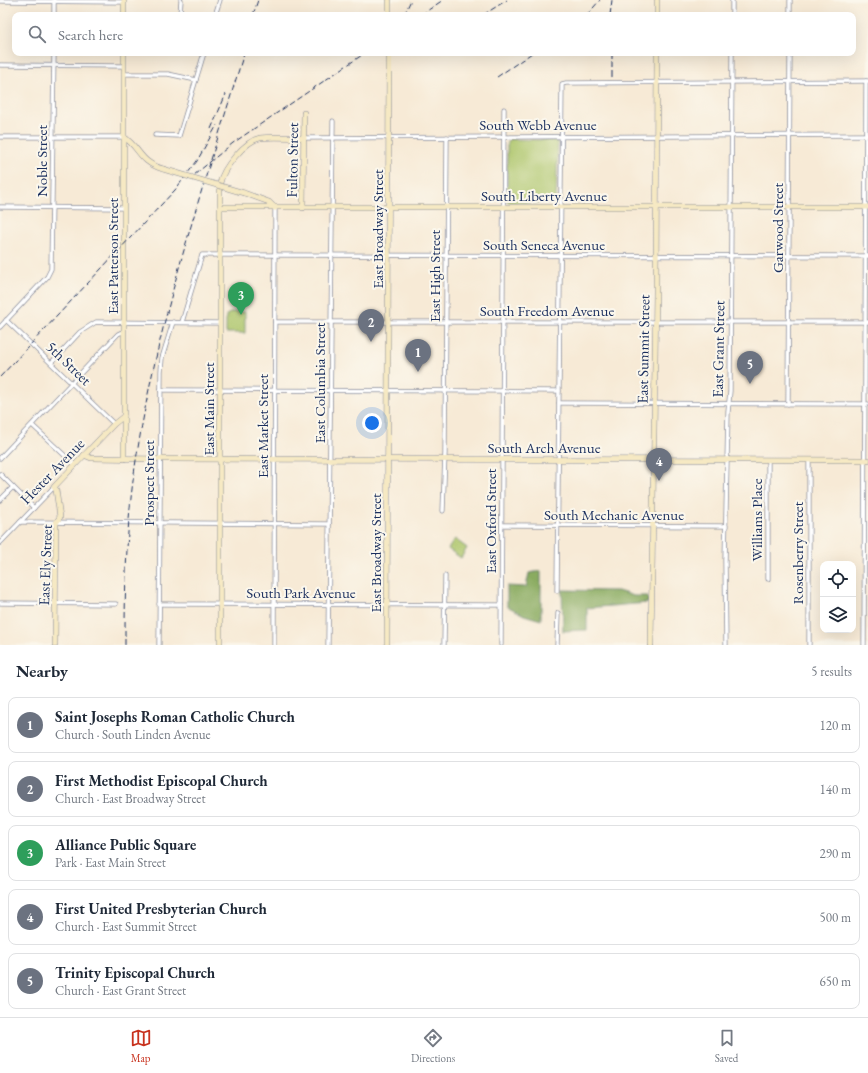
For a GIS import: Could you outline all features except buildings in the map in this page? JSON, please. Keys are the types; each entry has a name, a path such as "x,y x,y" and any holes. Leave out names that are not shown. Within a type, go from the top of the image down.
{"street":[{"path":"180,0 180,12"},
{"path":"216,12 220,0"},
{"path":"389,0 389,12"},
{"path":"657,0 657,12"},
{"path":"732,0 732,12"},
{"path":"790,0 790,12"},
{"path":"0,1 124,1 124,12"},
{"path":"54,1 54,12"},
{"name":"Noble Street","path":"6,320 47,277 51,269 54,56"},
{"name":"East Patterson Street","path":"124,56 124,459"},
{"path":"155,135 179,136 203,56"},
{"name":"East Broadway Street","path":"387,645 389,56"},
{"name":"East Summit Street","path":"651,645 652,460 657,207 657,56"},
{"name":"East Grant Street","path":"726,645 727,460 732,256 732,56"},
{"name":"Garwood Street","path":"788,404 790,56"},
{"path":"0,65 124,66"},
{"path":"124,74 168,74 196,80"},
{"path":"557,591 562,84 867,81 864,645"},
{"name":"East Oxford Street","path":"501,645 504,109"},
{"name":"Fulton Street","path":"303,208 304,113"},
{"name":"East Columbia Street","path":"328,645 333,121"},
{"path":"0,136 124,138 143,159 152,166 244,193 269,202 275,208"},
{"name":"South Webb Avenue","path":"223,173 239,152 255,140 264,138 866,136"},
{"name":"East High Street","path":"443,511 445,492 447,137"},
{"name":"East Main Street","path":"220,645 220,183 223,173"},
{"path":"0,207 124,208"},
{"name":"South Liberty Avenue","path":"220,207 866,207"},
{"name":"East Market Street","path":"274,645 275,208"},
{"name":"South Seneca Avenue","path":"182,322 202,255 866,256"},
{"path":"0,326 6,320"},
{"name":"5th Street","path":"6,320 114,424"},
{"path":"51,363 75,336 91,324 99,321 220,323"},
{"name":"Prospect Street","path":"159,645 160,390 162,358 173,322"},
{"name":"South Freedom Avenue","path":"275,322 866,322"},
{"path":"0,458 118,334 124,331"},
{"path":"160,390 559,391"},
{"path":"559,403 866,404"},
{"name":"Hester Avenue","path":"0,544 114,424 124,416"},
{"path":"32,425 75,465"},
{"name":"South Arch Avenue","path":"84,455 91,458 124,459 866,460"},
{"name":"Williams Place","path":"768,460 768,579"},
{"name":"Rosenberry Street","path":"809,460 809,645"},
{"path":"0,474 34,508"},
{"path":"0,500 13,487"},
{"name":"East Ely Street","path":"54,487 56,490 60,517 56,523 55,645"},
{"path":"20,522 330,524"},
{"name":"South Mechanic Avenue","path":"502,525 652,527 726,526"},
{"path":"444,645 445,576"},
{"path":"0,603 116,604"},
{"name":"South Park Avenue","path":"159,604 501,605"},
{"path":"558,613 558,645"}],"green space":[{"path":"509,139 555,140 558,142 556,203 510,203 507,201 507,142"},
{"path":"232,312 245,312 245,333 226,333 226,315"},
{"path":"455,539 467,548 461,558 448,549"},
{"path":"541,571 541,620 524,615 507,606 507,586 526,587 529,573"},
{"path":"562,590 618,591 634,596 648,596 648,603 587,608 587,630 563,631"}],"railway":[{"path":"254,12 258,0"},
{"path":"405,12 411,0"},
{"path":"425,12 443,0"},
{"path":"488,12 507,0"},
{"path":"590,12 600,0"},
{"path":"610,12 612,0"},
{"path":"125,645 127,542 133,481 142,426 153,372 180,265 243,56"},
{"path":"188,180 233,143 361,56"},
{"path":"497,77 528,56"},
{"path":"612,56 612,77"},
{"path":"211,129 226,94"},
{"path":"0,377 175,190 197,161 217,125"}],"place":[{"name":"Alliance Public Square","path":"241,315"},
{"name":"First Methodist Episcopal Church","path":"371,342"},
{"name":"Saint Josephs Roman Catholic Church","path":"418,372"},
{"name":"Trinity Episcopal Church","path":"750,384"},
{"name":"First United Presbyterian Church","path":"659,481"}]}
